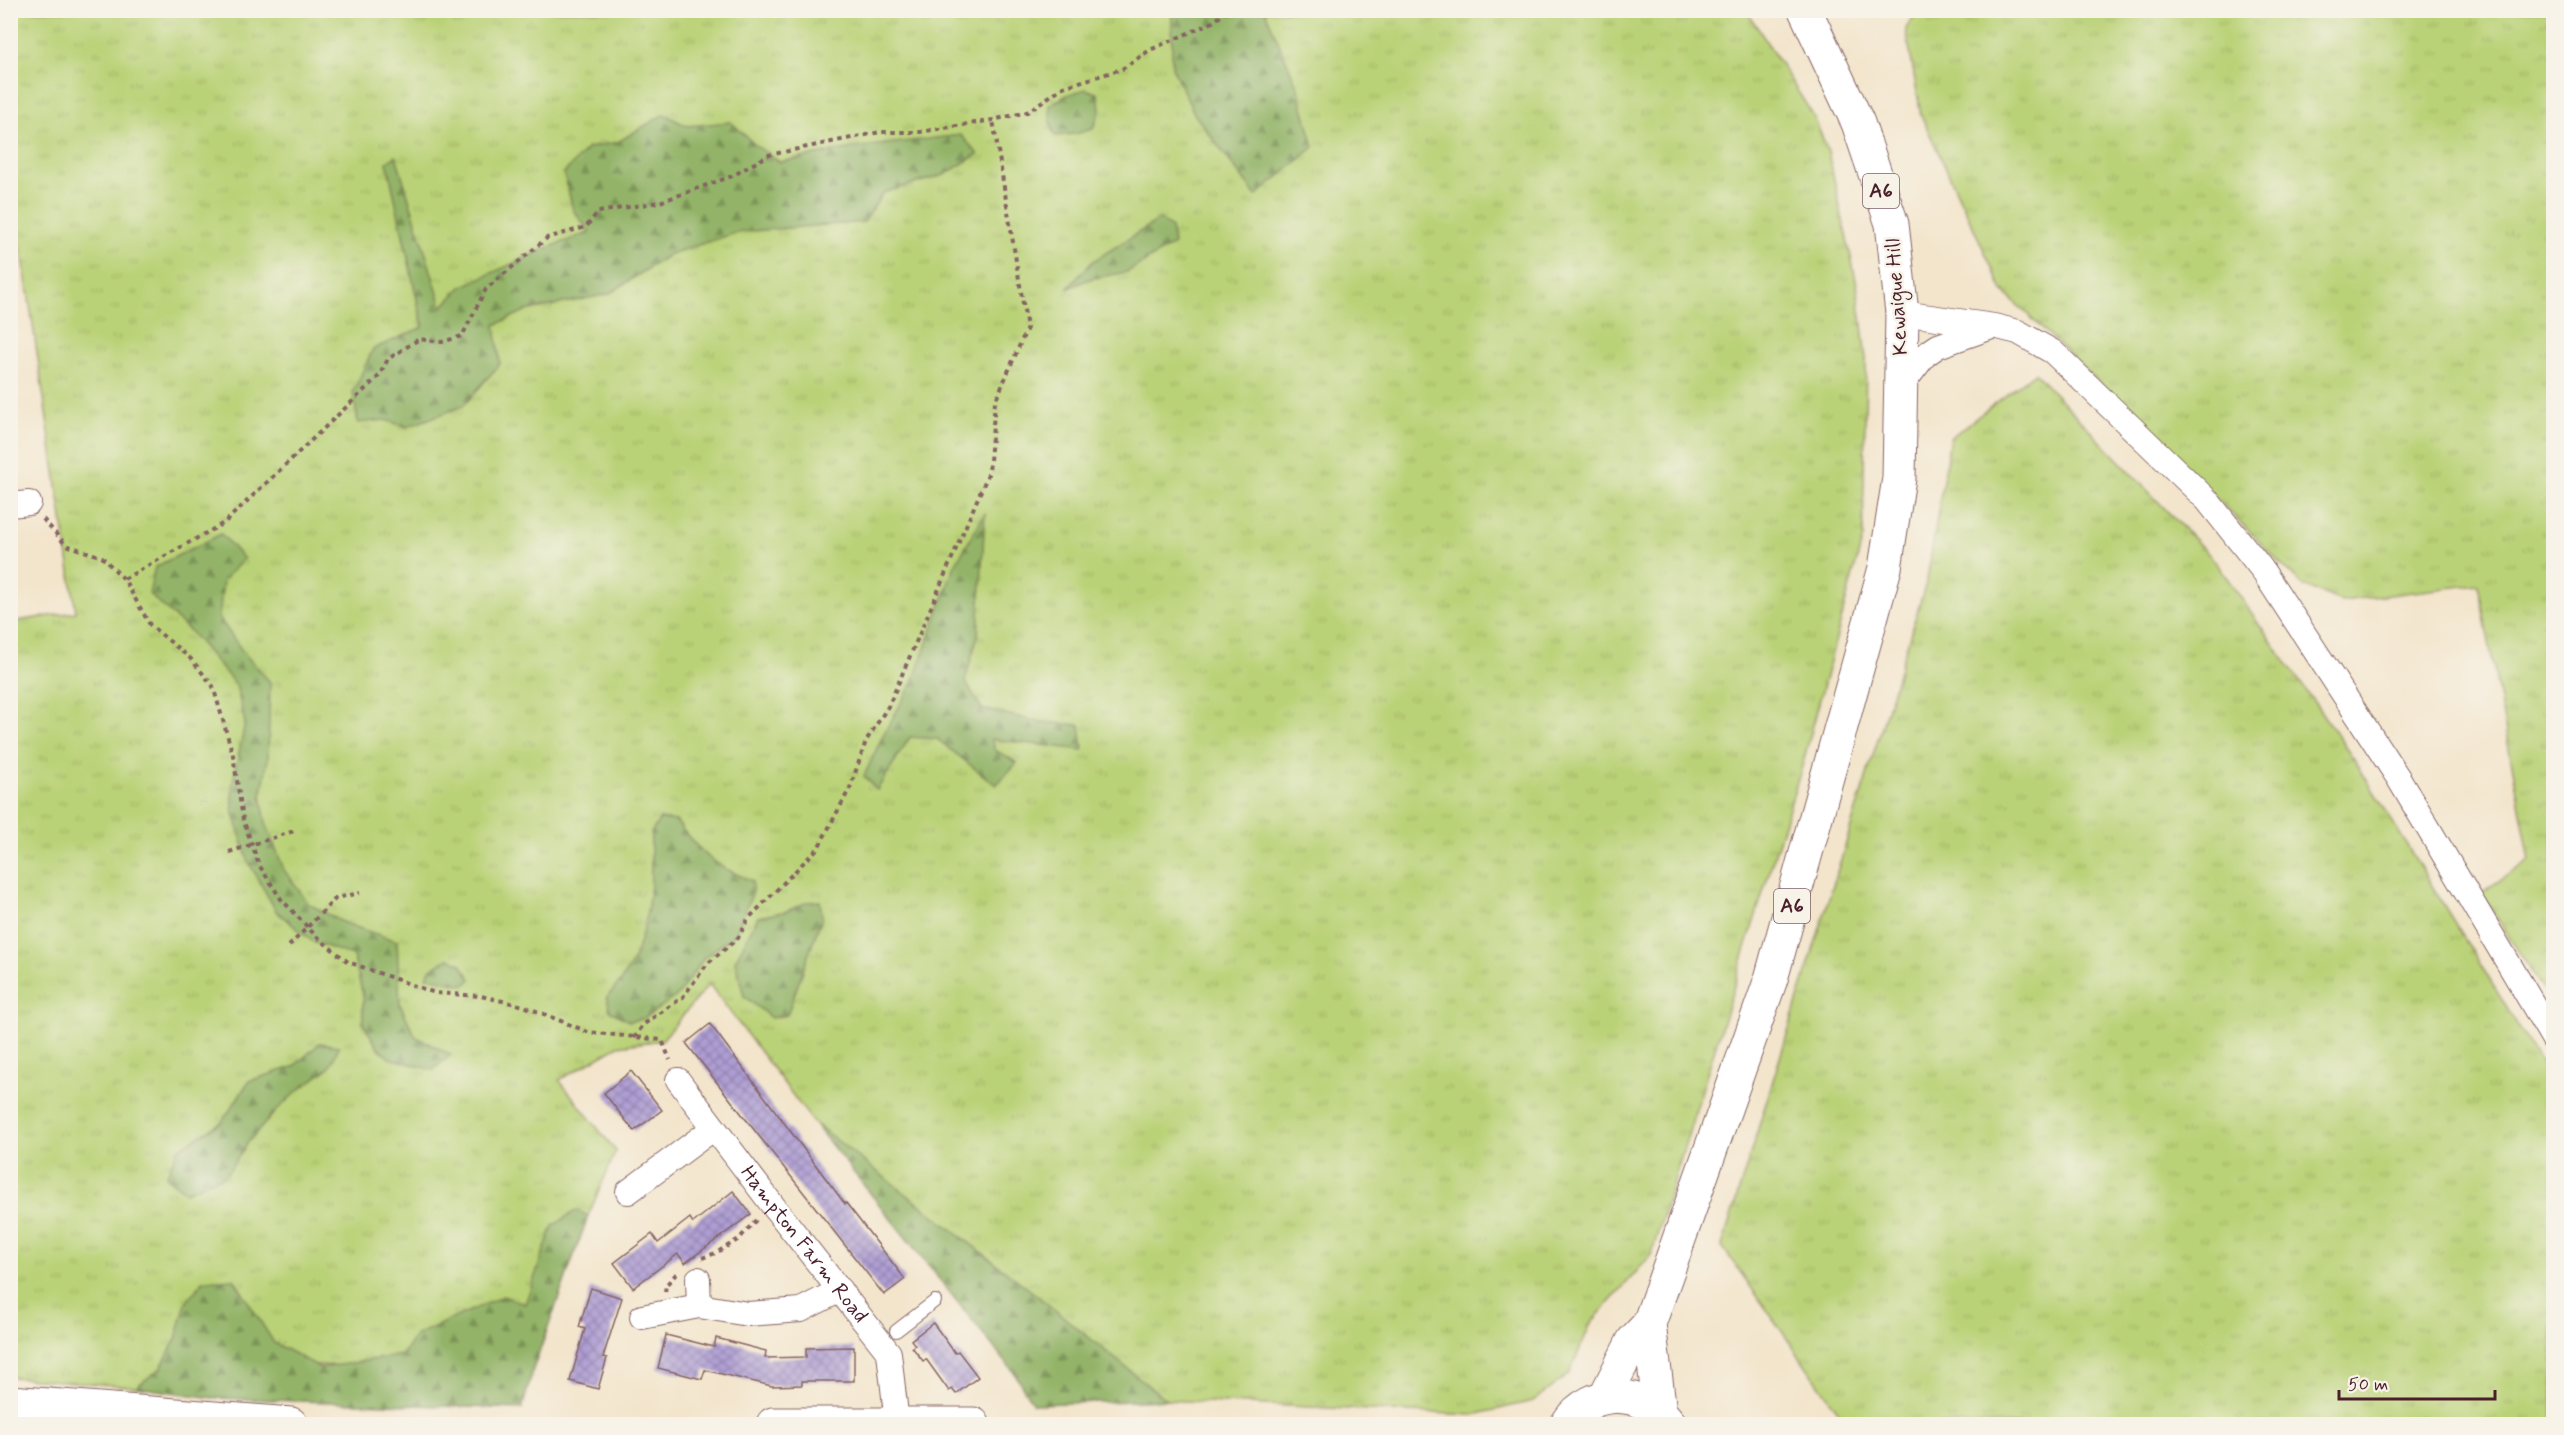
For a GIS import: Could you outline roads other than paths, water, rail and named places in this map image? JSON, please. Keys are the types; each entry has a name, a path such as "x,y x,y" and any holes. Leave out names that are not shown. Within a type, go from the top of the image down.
{"highway":[{"name":"Kewaigue Hill","path":"1805,10 1858,123 1892,224 1902,313 1902,385"},
{"name":"A6","path":"1605,1397 1633,1341 1649,1324 1771,979 1884,568 1899,478 1902,385"},
{"name":"A6","path":"1649,1324 1665,1418"},
{"path":"1567,1425 1581,1408 1605,1397 1621,1396 1637,1399 1648,1403 1665,1418"},
{"path":"10,1402 291,1425"},
{"path":"773,1425 897,1423 972,1425"}],"street":[{"path":"1902,313 1994,326 2018,332 2053,352 2207,500 2261,568 2399,779 2553,1040"},
{"path":"1902,385 1924,355 1938,346 1994,326"},
{"name":"Hampton Farm Road","path":"678,1080 774,1208 840,1290 889,1337 897,1423"},
{"path":"628,1192 714,1128"},
{"path":"692,1270 699,1306"},
{"path":"642,1317 699,1306 748,1314 801,1310 840,1290"}],"lane":[{"path":"889,1337 935,1301"}]}
